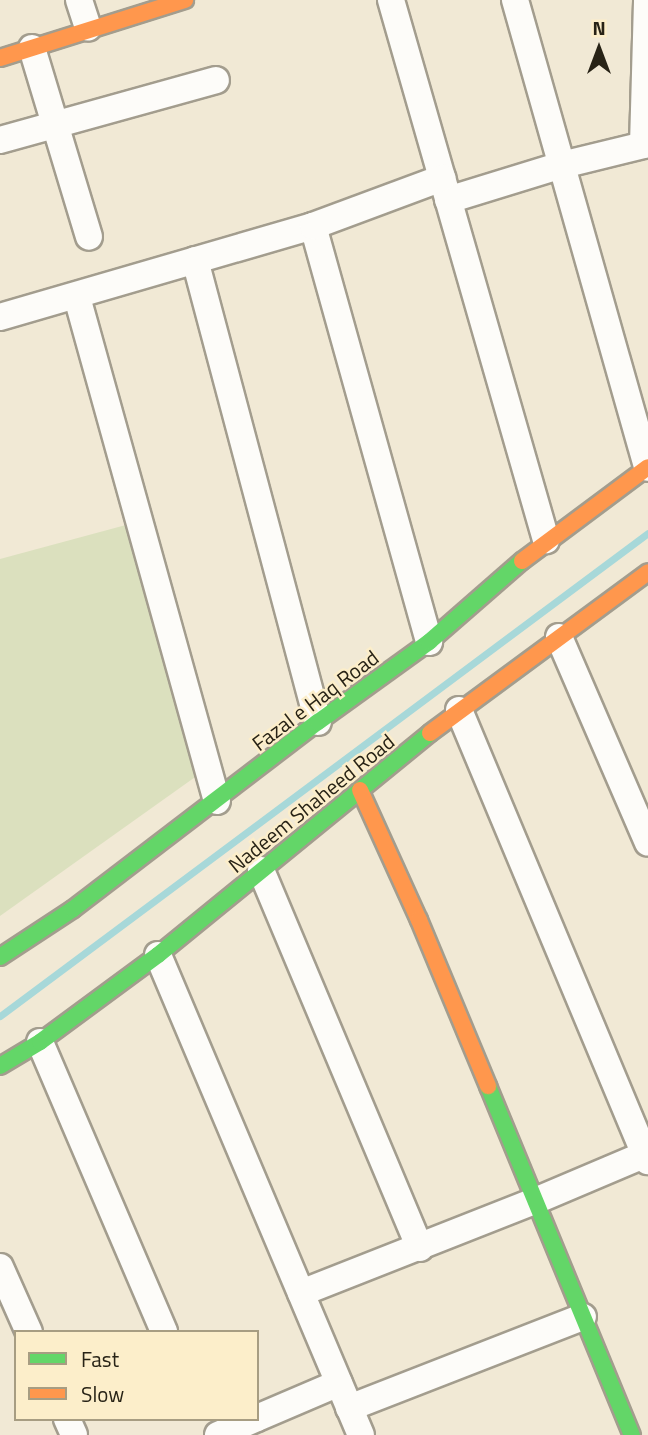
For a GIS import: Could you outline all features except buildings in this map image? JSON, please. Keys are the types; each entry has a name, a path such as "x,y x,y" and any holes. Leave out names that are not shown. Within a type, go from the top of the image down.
{"street":[{"path":"79,0 88,28"},
{"path":"0,58 88,28 185,0"},
{"path":"391,0 546,540"},
{"path":"515,0 647,467"},
{"path":"0,317 445,189 646,145 647,0"},
{"path":"32,48 89,237"},
{"path":"0,140 216,80"},
{"path":"313,226 429,642"},
{"path":"195,260 318,722"},
{"path":"77,297 217,801"},
{"name":"Fazal e Haq Road","path":"0,957 73,909 318,722 429,642 546,540 647,467"},
{"name":"Nadeem Shaheed Road","path":"0,1066 40,1042 158,955 459,710 648,572"},
{"path":"559,637 648,843"},
{"path":"301,1293 647,1156 459,710"},
{"path":"360,790 419,920 632,1435"},
{"path":"261,870 420,1248"},
{"path":"158,955 361,1435"},
{"path":"40,1042 163,1330"},
{"path":"0,1267 28,1330"},
{"path":"349,1408 583,1317"},
{"path":"259,1418 339,1383"},
{"path":"218,1435 251,1421"}],"green space":[{"path":"137,522 198,775 0,916 0,559"}],"waterway":[{"path":"0,1016 648,533"}],"traffic: fast":[{"path":"0,957 73,909 318,722 429,642 522,561"},
{"path":"0,1066 40,1042 158,955 430,733"},
{"path":"488,1086 632,1435"}],"traffic: slow":[{"path":"0,58 185,0"},
{"path":"522,561 648,467"},
{"path":"430,733 648,572"},
{"path":"360,790 419,920 488,1086"}]}
